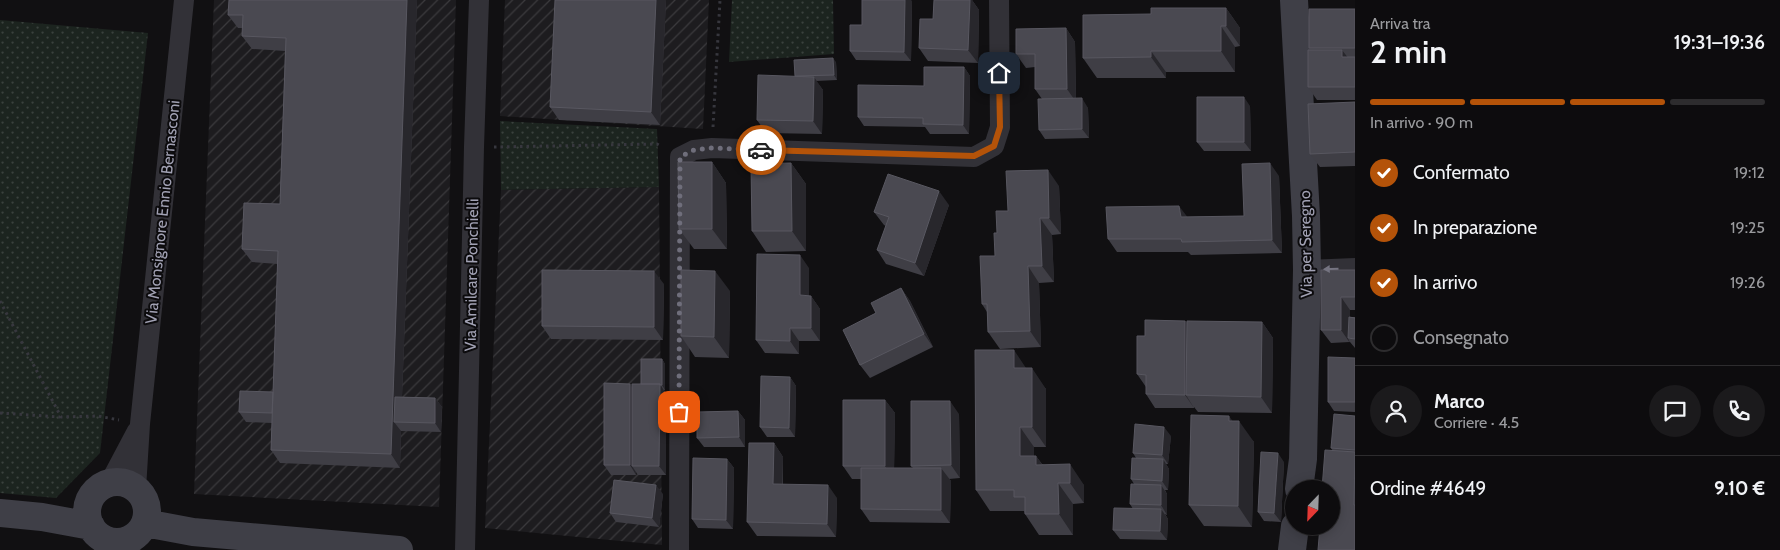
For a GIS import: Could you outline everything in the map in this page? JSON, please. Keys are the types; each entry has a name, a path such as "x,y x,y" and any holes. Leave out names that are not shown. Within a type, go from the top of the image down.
{"street":[{"name":"Via Monsignore Ennio Bernasconi","path":"138,521 140,424 184,0"},
{"name":"Via Amilcare Ponchielli","path":"464,550 474,147 480,0"},
{"path":"679,550 680,157 694,150 712,148 974,156 994,146 1000,127 998,0"},
{"name":"Via per Seregno","path":"1294,0 1306,216 1307,270 1303,459 1300,480"},
{"path":"1307,270 1355,268"},
{"name":"Via Monsignore Ennio Bernasconi","path":"110,482 140,424"},
{"path":"96,530 92,494 110,482 124,482 138,521"},
{"path":"0,513 42,517 96,530 113,541 124,541 138,521"},
{"path":"138,521 193,532 399,550"}],"path":[{"path":"712,148 720,0"},
{"path":"474,147 657,144 680,157"},
{"path":"0,301 61,417"},
{"path":"0,413 61,417 98,416 140,424"}],"shaded area":[{"path":"214,0 456,0 439,507 194,494"},
{"path":"505,0 709,0 703,129 500,116"},
{"path":"732,0 833,0 834,54 729,62"},
{"path":"0,20 148,33 100,453 56,498 0,493"},
{"path":"500,121 657,129 659,187 501,190"},
{"path":"659,187 662,545 485,528 501,190"}],"building":[{"path":"229,0 407,0 391,454 271,450 278,251 242,249 244,203 280,204 286,38 242,36 243,15 228,15"},
{"path":"555,0 656,0 651,112 550,107"},
{"path":"862,0 905,0 904,52 850,51 850,25 862,25"},
{"path":"934,0 970,0 968,50 919,48 920,19 933,19"},
{"path":"1151,8 1226,8 1226,26 1221,26 1221,51 1151,51 1151,57 1083,58 1083,15 1151,14"},
{"path":"1309,9 1355,9 1355,48 1309,48"},
{"path":"1066,28 1067,89 1035,89 1035,54 1016,54 1016,29"},
{"path":"1308,50 1342,50 1342,57 1355,57 1355,87 1308,87"},
{"path":"833,58 834,75 795,76 794,60"},
{"path":"924,67 964,67 963,125 923,124 923,118 858,117 858,85 924,86"},
{"path":"758,75 814,77 813,121 757,120"},
{"path":"1197,97 1244,97 1244,142 1197,142"},
{"path":"1082,98 1082,129 1039,130 1038,99"},
{"path":"1355,102 1355,152 1310,154 1308,104"},
{"path":"678,162 712,162 712,229 679,229"},
{"path":"791,163 792,231 752,231 751,164"},
{"path":"1270,163 1272,240 1182,242 1181,239 1108,239 1106,207 1179,206 1181,217 1244,216 1242,164"},
{"path":"1048,170 1049,218 1040,218 1042,266 1028,266 1030,331 988,332 987,304 982,304 980,256 995,256 994,233 997,233 996,211 1008,211 1006,171"},
{"path":"888,174 939,191 915,263 877,250 889,217 874,212"},
{"path":"757,254 800,255 800,295 811,296 811,328 790,328 790,341 756,340"},
{"path":"542,270 654,271 654,327 542,326"},
{"path":"681,270 715,271 714,337 681,336"},
{"path":"1321,270 1355,270 1355,297 1341,297 1341,330 1321,330"},
{"path":"901,288 924,334 860,365 843,330 876,313 871,303"},
{"path":"1349,317 1355,318 1355,339 1348,338"},
{"path":"1145,320 1185,321 1185,395 1146,394 1146,375 1137,374 1137,336 1145,336"},
{"path":"1187,321 1262,322 1261,397 1186,395"},
{"path":"975,350 1014,350 1014,368 1032,368 1032,427 1020,427 1020,456 1036,456 1036,465 1070,464 1070,483 1058,483 1059,514 1025,514 1025,497 1014,497 1014,490 976,490"},
{"path":"1328,357 1355,358 1355,402 1328,402"},
{"path":"641,359 662,359 662,385 641,384"},
{"path":"761,376 790,377 789,428 760,427"},
{"path":"604,383 630,384 630,465 604,465"},
{"path":"632,384 660,384 659,466 632,466"},
{"path":"240,391 273,392 272,413 239,412"},
{"path":"395,397 435,398 435,423 394,422"},
{"path":"843,400 885,400 885,466 843,466"},
{"path":"911,401 950,401 951,465 911,466"},
{"path":"738,411 739,437 697,438 697,412"},
{"path":"1334,414 1355,416 1355,450 1331,448"},
{"path":"1191,415 1229,416 1229,421 1239,421 1238,506 1189,505"},
{"path":"1135,424 1164,427 1162,455 1133,453"},
{"path":"749,443 774,443 773,484 828,485 827,524 747,522"},
{"path":"1325,450 1355,452 1355,550 1318,550 1319,535 1340,535 1340,480 1323,480"},
{"path":"1261,452 1278,453 1274,513 1258,512"},
{"path":"693,458 727,459 726,520 692,519"},
{"path":"1132,458 1163,459 1162,481 1131,479"},
{"path":"861,468 941,468 941,510 861,509"},
{"path":"614,480 656,485 652,518 610,513"},
{"path":"1131,484 1161,485 1161,505 1130,504"},
{"path":"1114,508 1161,509 1160,531 1113,530"}],"way so far":[{"path":"679,412 680,157 694,150 712,148 761,150"}],"route":[{"path":"761,150 974,156 994,146 1000,127 999,73"}]}
